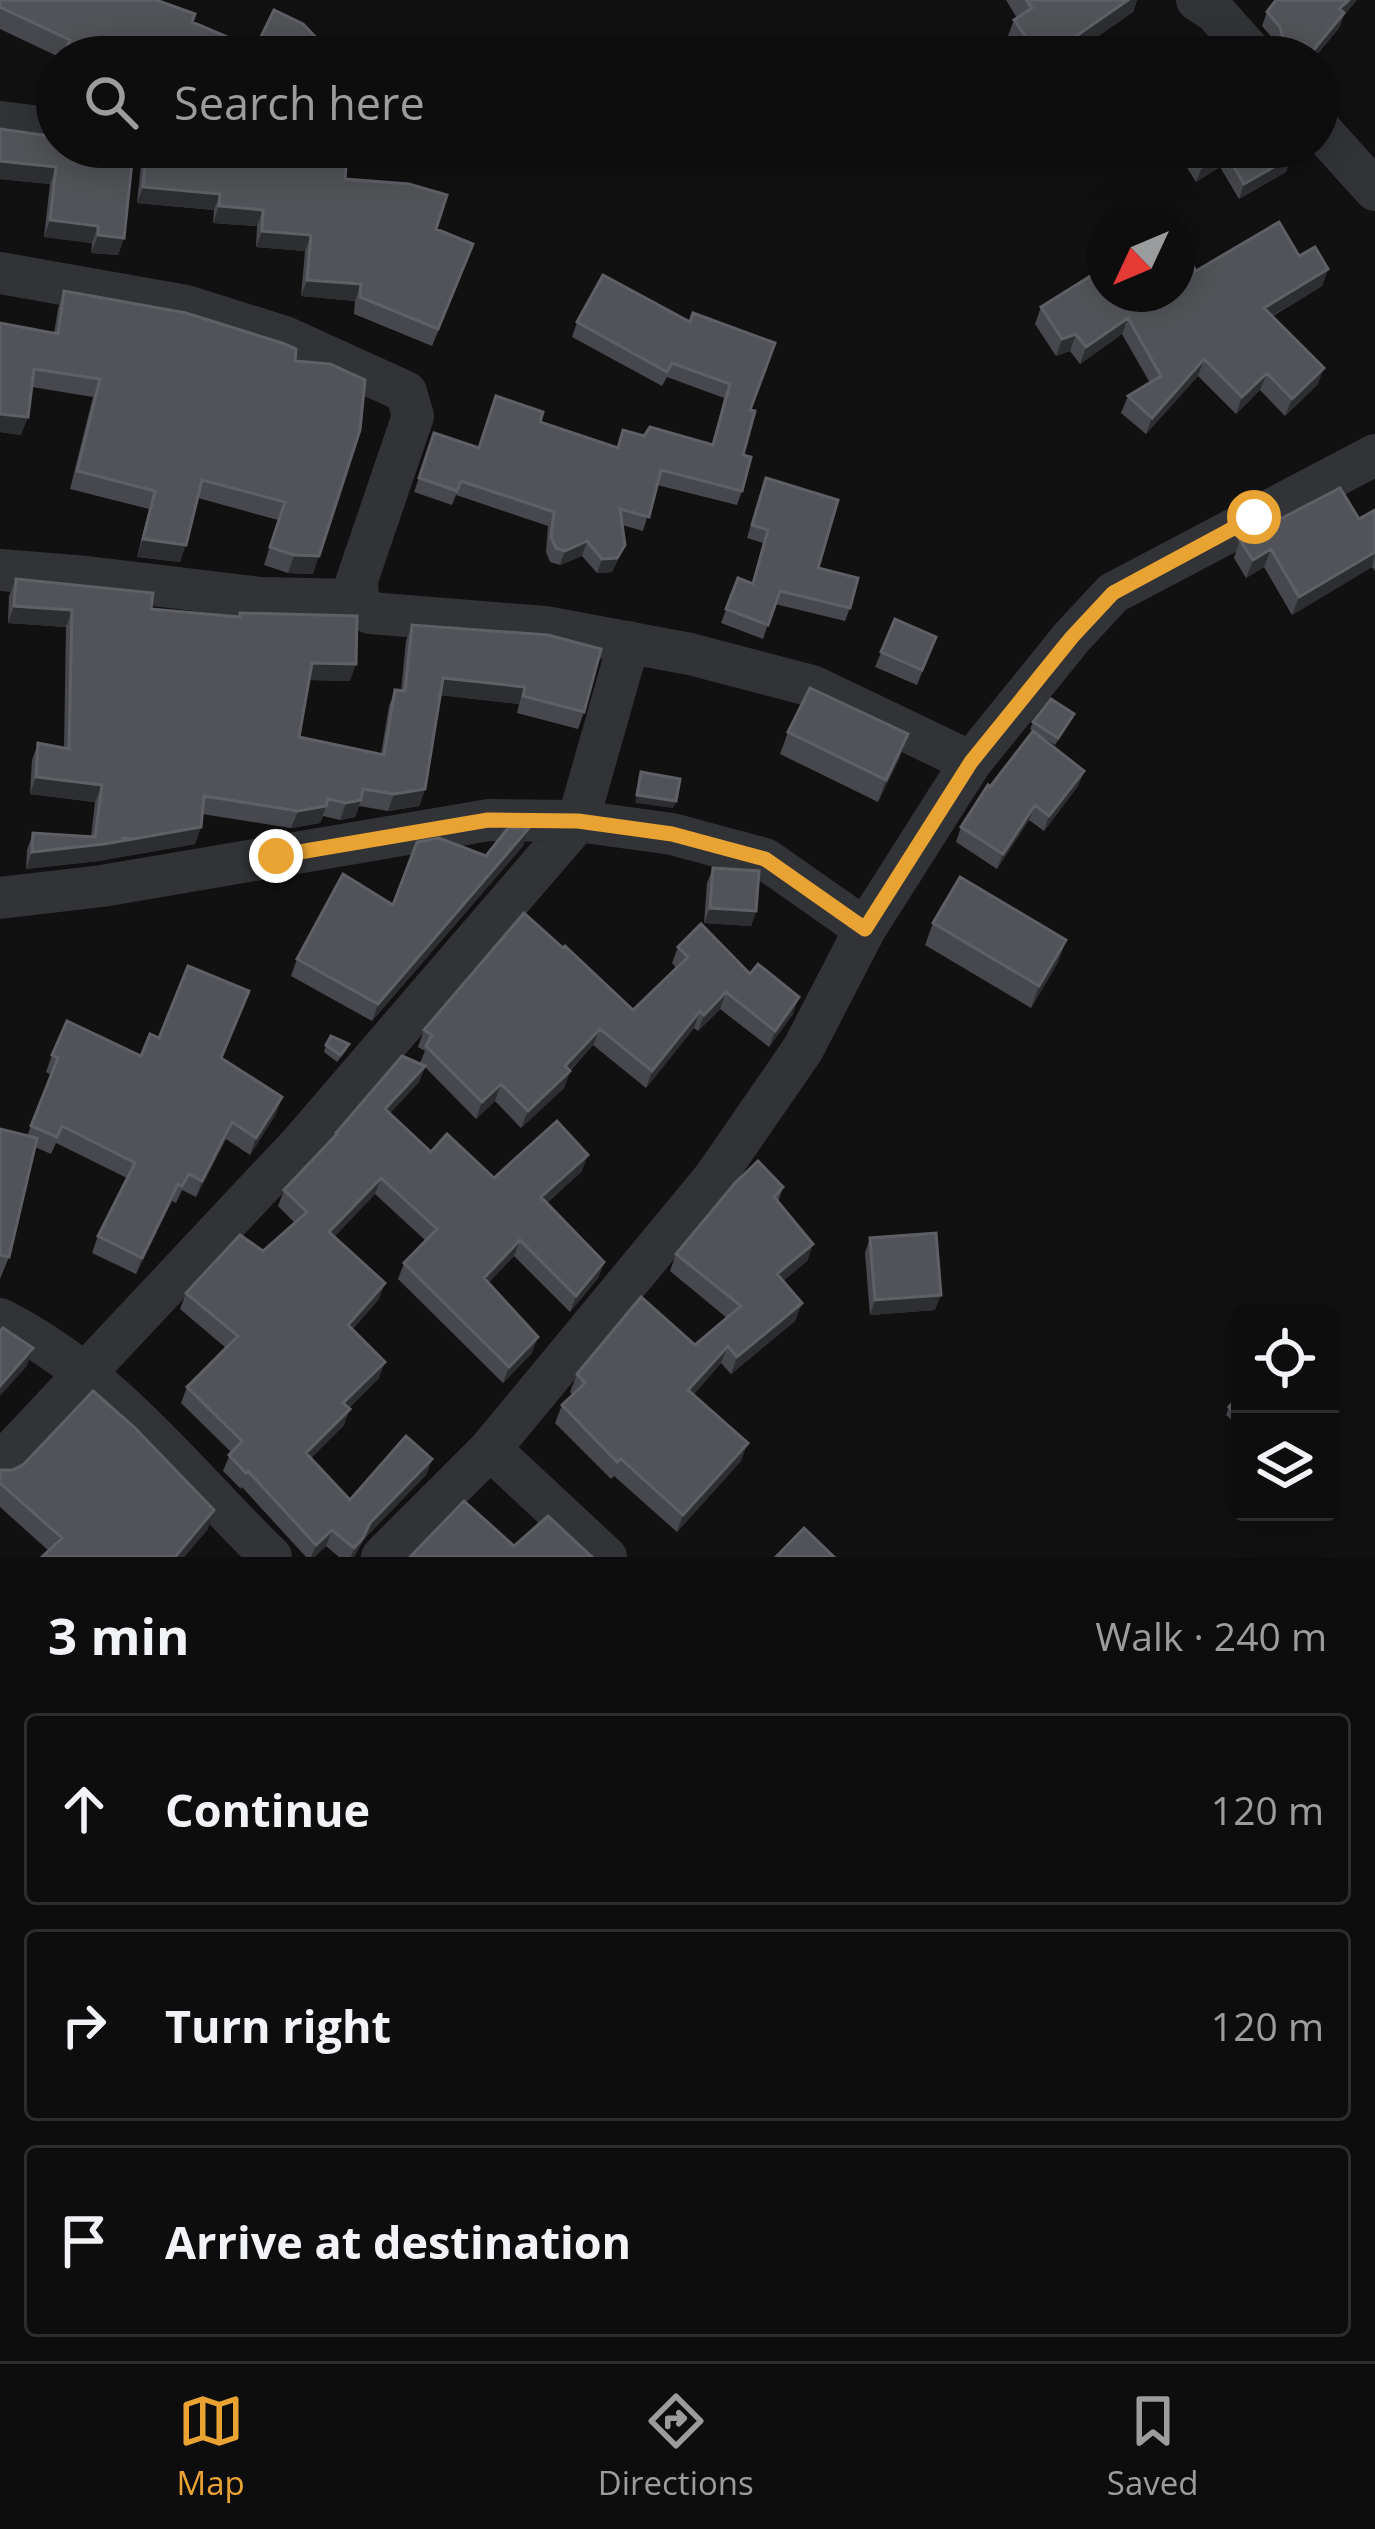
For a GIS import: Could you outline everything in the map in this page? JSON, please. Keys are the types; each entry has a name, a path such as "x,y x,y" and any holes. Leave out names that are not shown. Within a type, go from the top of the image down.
{"street":[{"path":"1197,0 1236,36"},
{"path":"0,122 36,126"},
{"path":"1339,150 1375,190"},
{"path":"0,273 186,306 285,337 406,392 412,416 357,580 358,601 370,613 545,626 690,654 812,686 971,762"},
{"path":"382,1557 490,1449 714,1178 803,1049 865,929 971,762 1072,637 1113,593 1375,454"},
{"path":"0,570 260,598 358,601"},
{"path":"0,1464 302,1142 578,821 628,642"},
{"path":"0,898 103,886 488,820 578,821 672,834 765,859 865,929"},
{"path":"0,1319 86,1372 154,1434 271,1557"},
{"path":"490,1449 606,1557"}],"building":[{"path":"0,0 156,0 195,14 192,22 225,36 62,36 0,7"},
{"path":"1026,0 1128,0 1076,36 1025,36 1014,20 1032,8"},
{"path":"1276,0 1349,0 1325,36 1282,36 1267,12"},
{"path":"274,10 303,24 315,36 261,36"},
{"path":"0,129 36,134 36,165 0,161"},
{"path":"56,168 131,168 124,238 98,235 98,226 50,220"},
{"path":"145,168 346,168 345,179 409,184 447,195 436,229 473,244 438,329 360,297 361,284 307,280 311,235 262,231 263,210 219,206 220,194 143,187"},
{"path":"1234,168 1272,168 1244,184"},
{"path":"1279,222 1299,256 1315,247 1328,269 1264,308 1324,368 1292,399 1267,373 1242,397 1204,359 1152,418 1128,396 1161,376 1128,318 1086,347 1076,334 1062,339 1041,307 1087,278 1087,312 1195,312 1196,271"},
{"path":"603,275 690,322 693,313 775,343 750,410 755,411 743,455 751,457 742,491 661,470 649,517 620,509 625,545 617,558 602,559 587,541 565,551 556,548 551,537 554,512 461,481 457,491 419,478 434,433 479,448 496,396 543,412 540,422 618,448 623,430 644,436 650,427 713,445 730,384 672,363 667,372 577,322"},
{"path":"64,291 186,313 296,349 295,361 330,364 365,380 360,430 319,556 270,547 285,502 202,480 186,545 143,539 155,491 77,471 100,379 34,369 28,417 0,414 0,323 58,334"},
{"path":"766,478 838,500 818,568 858,578 850,608 780,591 768,625 726,609 738,578 753,584 768,530 752,525"},
{"path":"1340,488 1359,519 1375,510 1375,552 1299,597 1271,549 1253,560 1240,540"},
{"path":"16,579 153,593 151,609 240,617 240,613 357,616 356,664 312,663 299,737 384,755 395,690 405,691 412,625 548,635 601,649 584,712 523,696 525,687 443,678 425,789 394,794 363,789 361,800 328,799 326,806 298,811 204,796 201,827 32,852 33,833 95,837 102,785 36,777 38,743 69,749 72,610 14,606"},
{"path":"895,619 936,637 922,670 881,652"},
{"path":"810,688 908,734 886,780 788,732"},
{"path":"1051,699 1074,714 1058,738 1033,722"},
{"path":"1033,731 1084,771 1049,816 1035,805 1003,854 961,827"},
{"path":"641,772 680,779 676,801 637,795"},
{"path":"508,828 529,828 378,1004 297,959 343,874 393,905 417,842 439,838 486,856"},
{"path":"713,868 759,871 756,911 710,908"},
{"path":"960,877 1066,940 1039,986 933,923"},
{"path":"524,913 633,1010 688,957 678,947 701,924 750,974 758,964 799,997 775,1031 726,992 704,1015 700,1011 652,1071 600,1029 565,1066 570,1071 528,1111 501,1084 482,1102 426,1046 432,1035 424,1030"},
{"path":"188,966 249,991 221,1058 282,1097 256,1138 232,1122 202,1181 189,1174 182,1186 178,1184 142,1258 98,1236 135,1163 62,1126 57,1137 31,1126 67,1021 141,1056 150,1034 159,1038"},
{"path":"331,1036 349,1044 340,1055 326,1045"},
{"path":"402,1056 425,1066 385,1109 431,1152 447,1134 494,1178 557,1121 588,1155 541,1197 604,1262 576,1296 520,1240 484,1278 538,1337 509,1367 404,1263 437,1229 381,1178 329,1232 385,1283 348,1325 385,1362 343,1403 350,1409 306,1453 350,1500 406,1436 432,1459 370,1523 354,1548 332,1530 316,1545 229,1455 242,1441 187,1387 238,1336 186,1293 240,1235 263,1251 307,1212 284,1190"},
{"path":"0,1129 37,1138 9,1257 0,1255"},
{"path":"758,1161 783,1187 774,1197 813,1244 777,1274 802,1303 737,1357 728,1346 688,1390 748,1443 683,1515 621,1459 617,1462 562,1405 585,1383 577,1374 641,1297 695,1345 741,1306 676,1254"},
{"path":"936,1233 941,1295 875,1300 870,1238"},
{"path":"3,1328 33,1348 0,1386 0,1331"},
{"path":"93,1391 214,1510 175,1557 42,1557 62,1538 0,1483 0,1470 24,1464"},
{"path":"464,1501 514,1546 548,1516 592,1557 410,1557"},
{"path":"804,1528 834,1557 776,1557"}],"route":[{"path":"276,856 488,820 578,821 672,834 765,859 865,929 971,762 1113,593 1254,517"}]}
